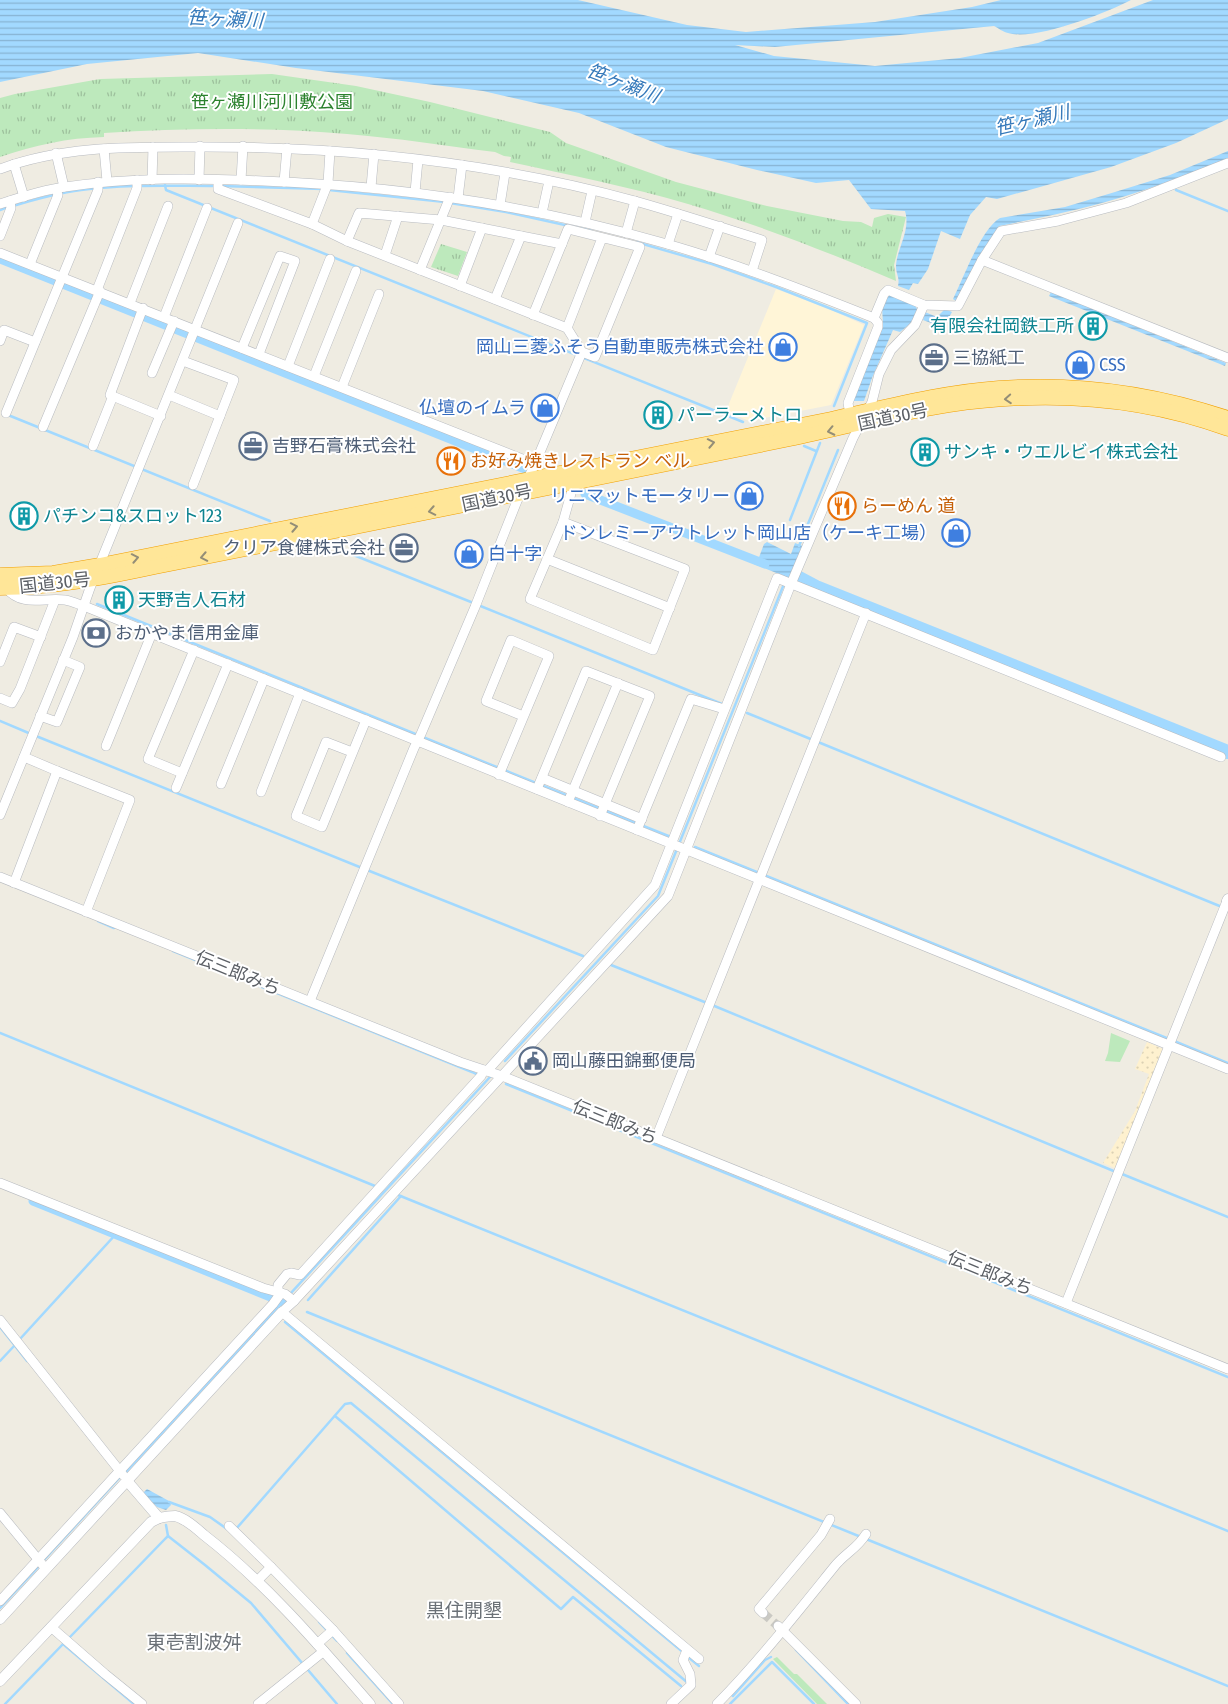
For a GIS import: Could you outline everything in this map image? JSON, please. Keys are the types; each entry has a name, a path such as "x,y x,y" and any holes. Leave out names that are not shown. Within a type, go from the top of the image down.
{"highway":[{"name":"国道30号","path":"857,419 943,396 974,391 998,388 1064,387 1092,388 1135,394 1171,401 1228,418"},
{"name":"国道30号","path":"0,575 46,574 100,565 528,479 570,476 857,419 1001,399 1089,398 1167,410 1228,429"},
{"name":"国道30号","path":"3,588 37,587 94,579 521,494 570,476"}],"street":[{"path":"199,180 200,146"},
{"path":"0,169 56,153 104,149 200,146 244,146 374,154 462,165 549,181 635,201 762,240 752,271"},
{"path":"235,185 244,146"},
{"path":"152,180 153,147"},
{"path":"284,182 287,148"},
{"path":"6,413 100,185 104,149"},
{"path":"312,224 327,188 330,151"},
{"path":"30,264 59,191 56,153"},
{"path":"371,187 374,154"},
{"path":"415,192 418,160"},
{"path":"874,318 886,291 891,291 908,298 923,308 958,306 980,263 1001,231 1058,221 1126,203 1228,163"},
{"path":"14,164 24,197"},
{"path":"420,270 451,200 462,165"},
{"path":"500,205 505,173"},
{"path":"0,204 11,204 24,197 59,191 100,185 137,184 152,180 199,180 235,185 284,182 327,188 371,187 415,192 451,200 500,205 585,222 710,257 752,271 874,318 878,323 878,327 848,403 857,419"},
{"path":"542,213 549,181"},
{"path":"43,427 98,294 137,184"},
{"path":"218,184 235,185 347,241 568,328"},
{"path":"585,222 592,191"},
{"path":"626,233 635,201"},
{"path":"0,236 11,204"},
{"path":"130,303 168,206"},
{"path":"164,317 207,208"},
{"path":"347,241 359,213 441,220 562,244"},
{"path":"668,244 678,214"},
{"path":"385,256 398,216"},
{"path":"0,815 238,223"},
{"path":"710,257 720,226"},
{"path":"460,286 482,228"},
{"path":"533,315 568,230 640,247 595,357 580,355"},
{"path":"495,299 520,236"},
{"path":"310,1002 364,868 476,607 521,494 580,355 568,328 602,238"},
{"path":"0,253 30,264 60,281 130,303 141,313 164,317 172,326 259,354 535,464"},
{"path":"242,348 280,256 295,261 259,354"},
{"path":"288,366 330,258"},
{"path":"980,263 1228,358"},
{"path":"314,376 356,271"},
{"path":"342,387 379,294"},
{"path":"123,1476 283,1297 392,1184 483,1074 655,885 676,844 786,594 853,438 857,419 872,402 879,374 891,350 912,329 923,308"},
{"path":"141,313 110,395 161,416"},
{"path":"152,373 172,326"},
{"path":"0,341 4,330 35,342"},
{"path":"183,361 234,380 193,485"},
{"path":"169,395 220,416"},
{"path":"93,446 113,396"},
{"path":"563,522 685,569 653,650 530,599 563,522 572,490 570,476"},
{"path":"547,559 670,608"},
{"path":"0,1601 41,1562 282,1312 283,1297 278,1285 287,1274 300,1275 502,1076 665,900 668,896 676,844 724,710 777,578 1221,757"},
{"path":"3,588 13,596 21,599 66,600 84,606 366,720 419,738 539,784 639,825 676,844 761,876 1172,1042 1228,1070"},
{"path":"772,592 786,594"},
{"path":"0,698 12,703 55,600"},
{"path":"656,1138 866,613"},
{"path":"0,662 14,627 41,637"},
{"path":"106,746 152,633"},
{"path":"501,771 524,716 549,656 512,640 486,701 524,716"},
{"path":"182,773 148,759 194,650"},
{"path":"40,716 57,722 80,667 63,660"},
{"path":"176,788 228,664"},
{"path":"539,784 586,671 650,696 603,810"},
{"path":"221,784 264,679"},
{"path":"571,797 618,683"},
{"path":"261,792 300,693"},
{"path":"639,825 691,699 724,710"},
{"path":"352,752 326,742 296,816 322,827 366,720"},
{"path":"24,757 130,800 86,912"},
{"path":"14,883 57,771"},
{"name":"伝三郎みち","path":"0,877 460,1062 483,1074 502,1076 1228,1369"},
{"path":"1066,1304 1228,900"},
{"path":"0,1183 283,1297"},
{"path":"282,1312 596,1573 685,1653 699,1659"},
{"path":"0,1320 123,1476 159,1518"},
{"path":"0,1513 41,1562"},
{"path":"0,1681 151,1522 159,1518 175,1516 188,1523 214,1543 258,1581 370,1704"},
{"path":"762,1613 759,1610 821,1535 830,1519"},
{"path":"232,1529 399,1704"},
{"path":"717,1704 742,1678 781,1628 840,1560 860,1544 866,1534"},
{"path":"0,1619 41,1562"},
{"path":"258,1581 269,1568"},
{"path":"51,1627 77,1651 142,1704"},
{"path":"781,1628 856,1704"},
{"path":"258,1704 305,1667 321,1648 331,1632"},
{"path":"672,1704 691,1685 691,1680 684,1663 685,1653"}],"shaded area":[{"path":"776,289 827,308 864,325 831,405 749,421 726,411"}],"green space":[{"name":"笹ヶ瀬川河川敷公園","path":"272,74 356,86 430,102 550,132 566,143 676,182 767,206 843,221 861,222 872,227 874,218 888,214 906,217 894,265 896,281 793,240 715,212 644,192 510,162 511,157 495,152 347,134 287,130 195,129 104,133 104,137 51,143 0,157 0,98 100,79"},
{"path":"441,244 467,252 458,276 431,267"},
{"path":"1111,1033 1130,1041 1120,1062 1105,1061"},
{"path":"777,1657 827,1704 817,1704 773,1659"}],"sand":[{"path":"1147,1042 1165,1050 1117,1169 1103,1163 1135,1111 1149,1074 1135,1069"}],"water":[{"name":"笹ヶ瀬川","path":"0,0 578,0 687,25 746,32 875,22 972,7 1001,0 1131,0 1088,18 1052,30 1035,33 1008,33 994,26 775,47 735,45 774,56 875,66 960,58 1038,43 1153,0 1228,0 1228,119 1176,143 1111,167 997,199 986,197 970,215 960,239 941,231 928,269 918,284 913,283 909,290 898,286 899,280 896,266 905,232 905,211 871,209 849,180 816,183 757,170 666,147 579,113 483,91 296,68 198,53 87,64 0,82"},
{"path":"1228,151 1228,158 1133,194 1074,210 999,226 957,302 953,299 979,243 986,232 1000,218 1065,207 1170,175"},
{"path":"1051,292 1226,363 1225,366 1049,296"},
{"path":"889,295 913,301 918,311 916,318 914,317 910,324 900,332 893,330 864,401 853,401 883,324 882,307"},
{"path":"945,309 952,312 945,325 936,325 923,320 925,312 937,317"},
{"path":"767,542 791,554 795,543 803,546 798,563 795,564 789,578 754,564 755,559 758,560 764,544"},
{"path":"147,1489 169,1501 171,1505 166,1510 157,1507 143,1493"}],"waterway":[{"path":"165,185 166,190 743,422"},
{"path":"13,206 72,191 98,188 216,186"},
{"path":"221,186 323,189"},
{"path":"329,190 445,202"},
{"path":"1176,190 1228,211"},
{"path":"450,203 506,212 592,231"},
{"path":"0,210 8,207"},
{"path":"636,242 712,264 867,323 834,406"},
{"path":"0,259 525,469"},
{"path":"8,415 270,521"},
{"path":"790,520 820,443"},
{"path":"804,446 816,451"},
{"path":"799,546 838,450"},
{"path":"585,494 765,564"},
{"path":"326,544 471,602"},
{"path":"802,574 808,583"},
{"path":"799,578 816,587 1228,752"},
{"path":"505,1061 658,896 784,584"},
{"path":"97,604 499,768"},
{"path":"478,605 722,704"},
{"path":"747,713 813,740"},
{"path":"0,721 31,734"},
{"path":"36,736 362,868"},
{"path":"818,742 1222,907"},
{"path":"504,770 536,783"},
{"path":"541,785 671,837"},
{"path":"695,847 1169,1039"},
{"path":"367,870 583,956"},
{"path":"98,921 114,928"},
{"path":"173,951 478,1075"},
{"path":"611,965 707,1003"},
{"path":"712,1005 1116,1172"},
{"path":"0,1033 375,1186"},
{"path":"1174,1041 1228,1063"},
{"path":"125,1473 490,1077"},
{"path":"506,1084 1228,1377"},
{"path":"1122,1174 1228,1217"},
{"path":"398,1195 1228,1531"},
{"path":"308,1300 401,1196"},
{"path":"33,1201 283,1302"},
{"path":"20,1339 116,1234"},
{"path":"307,1312 861,1537"},
{"path":"285,1322 684,1653"},
{"path":"0,1327 27,1361"},
{"path":"0,1361 15,1345"},
{"path":"236,1529 345,1404 351,1403 688,1683"},
{"path":"335,1416 561,1609 573,1597 681,1686"},
{"path":"43,1561 121,1476"},
{"path":"169,1502 210,1517 227,1529"},
{"path":"69,1638 168,1536 166,1525"},
{"path":"168,1536 251,1603 337,1704"},
{"path":"866,1539 1228,1686"},
{"path":"0,1608 40,1565"},
{"path":"319,1622 337,1641"},
{"path":"5,1704 65,1642"},
{"path":"63,1644 134,1704"},
{"path":"796,1650 848,1704"},
{"path":"347,1653 393,1704"},
{"path":"688,1657 699,1666"},
{"path":"732,1695 765,1660 771,1657"},
{"path":"730,1704 772,1662 814,1704"}],"tunnel":[{"path":"763,1613 778,1626"}],"place":[{"name":"有限会社岡鉄工所","path":"1093,326"},
{"name":"岡山三菱ふそう自動車販売株式会社","path":"783,347"},
{"name":"三協紙工","path":"934,358"},
{"name":"CSS","path":"1080,365"},
{"name":"仏壇のイムラ","path":"545,408"},
{"name":"パーラーメトロ","path":"658,415"},
{"name":"吉野石膏株式会社","path":"253,446"},
{"name":"サンキ・ウエルビイ株式会社","path":"925,452"},
{"name":"お好み焼きレストラン ベル","path":"451,461"},
{"name":"リニマットモータリー","path":"749,496"},
{"name":"らーめん 道","path":"842,506"},
{"name":"パチンコ&スロット123","path":"24,516"},
{"name":"ドンレミーアウトレット岡山店（ケーキ工場）","path":"956,533"},
{"name":"クリア食健株式会社","path":"404,548"},
{"name":"白十字","path":"469,554"},
{"name":"天野吉人石材","path":"119,600"},
{"name":"おかやま信用金庫","path":"96,633"},
{"name":"岡山藤田錦郵便局","path":"533,1061"}],"district":[{"name":"黒住開墾","path":"464,1610"},
{"name":"東壱割波舛","path":"194,1642"}]}
